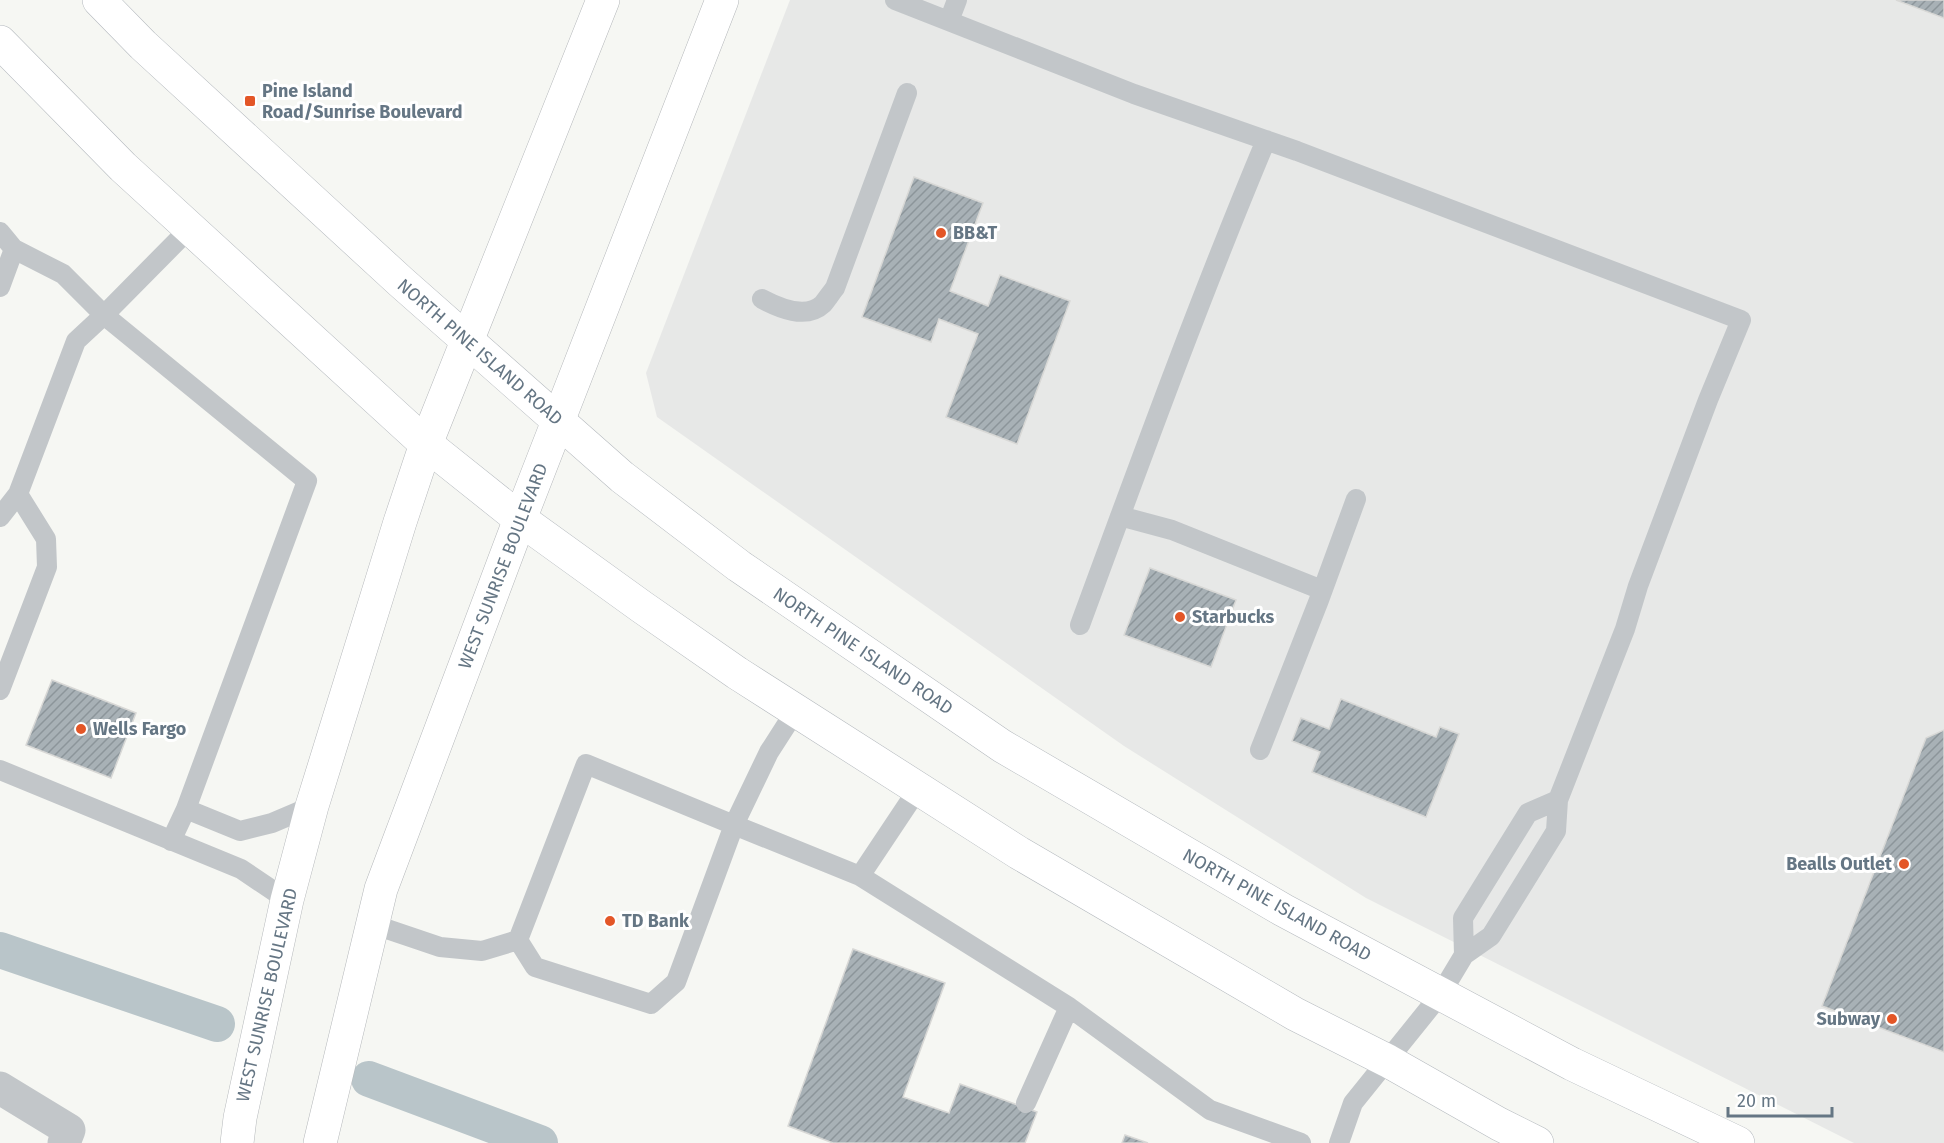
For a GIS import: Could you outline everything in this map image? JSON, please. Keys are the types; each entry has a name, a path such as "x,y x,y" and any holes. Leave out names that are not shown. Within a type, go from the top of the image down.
{"main road":[{"name":"NORTH PINE ISLAND ROAD","path":"99,0 143,45 467,341 622,477 739,566 1002,746 1283,910 1572,1064 1737,1143"},
{"name":"WEST SUNRISE BOULEVARD","path":"238,1130 287,900 312,806 426,444 603,0"},
{"name":"WEST SUNRISE BOULEVARD","path":"320,1143 381,889 520,519 722,0"},
{"path":"0,42 123,167 426,444 520,519 651,614 737,673 1019,853 1294,1014 1388,1061 1537,1143"}],"street":[{"path":"0,1088 69,1130 64,1143"}],"lane":[{"path":"895,0 1134,94 1266,140 1741,320 1708,400 1558,800 1556,831 1491,936 1464,955 1440,995 1353,1103 1339,1143"},
{"path":"949,21 957,0"},
{"path":"762,299 782,310 810,311 821,305 835,288 907,93"},
{"path":"1080,625 1154,421 1266,140"},
{"path":"0,517 18,494 76,341 190,228"},
{"path":"0,232 14,249 63,274 104,315 307,481 186,809 171,841"},
{"path":"0,287 14,249"},
{"path":"0,690 47,567 46,539 18,494"},
{"path":"1260,750 1356,499"},
{"path":"1120,516 1172,530 1322,590"},
{"path":"518,940 535,967 651,1004 676,982 734,825 769,752 796,710"},
{"path":"518,940 586,764 860,876 1069,1007 1210,1110 1301,1143"},
{"path":"0,770 241,869 287,900"},
{"path":"860,876 918,789"},
{"path":"1464,955 1463,918 1528,813 1558,800"},
{"path":"186,809 240,831 272,823 312,806"},
{"path":"372,924 440,947 482,951 518,940"},
{"path":"1026,1103 1069,1007"}],"shaded area":[{"path":"790,0 1944,0 1944,1143 1854,1143 1366,898 1124,746 657,417 646,373"}],"building":[{"path":"1896,0 1944,0 1944,18"},
{"path":"914,177 983,203 950,291 988,306 1000,275 1070,301 1017,444 946,417 978,334 939,319 931,342 862,317"},
{"name":"Starbucks","path":"1150,568 1236,600 1211,667 1124,635"},
{"name":"Wells Fargo","path":"52,680 136,713 111,778 26,745"},
{"path":"1341,699 1436,737 1440,727 1459,734 1426,817 1312,772 1320,752 1292,741 1301,718 1329,729"},
{"path":"1944,730 1944,1052 1822,1006 1926,738"},
{"path":"853,949 945,983 903,1097 949,1113 960,1084 1037,1112 1025,1143 833,1143 788,1126"},
{"path":"1125,1135 1148,1143 1122,1143"}],"waterway":[{"path":"0,950 217,1024"},
{"path":"369,1079 540,1143"}],"place":[{"name":"Pine Island Road/Sunrise Boulevard","path":"250,101"},
{"name":"BB&T","path":"941,233"},
{"name":"Starbucks","path":"1180,617"},
{"name":"Wells Fargo","path":"81,729"},
{"name":"Bealls Outlet","path":"1904,864"},
{"name":"TD Bank","path":"610,921"},
{"name":"Subway","path":"1892,1019"}]}
